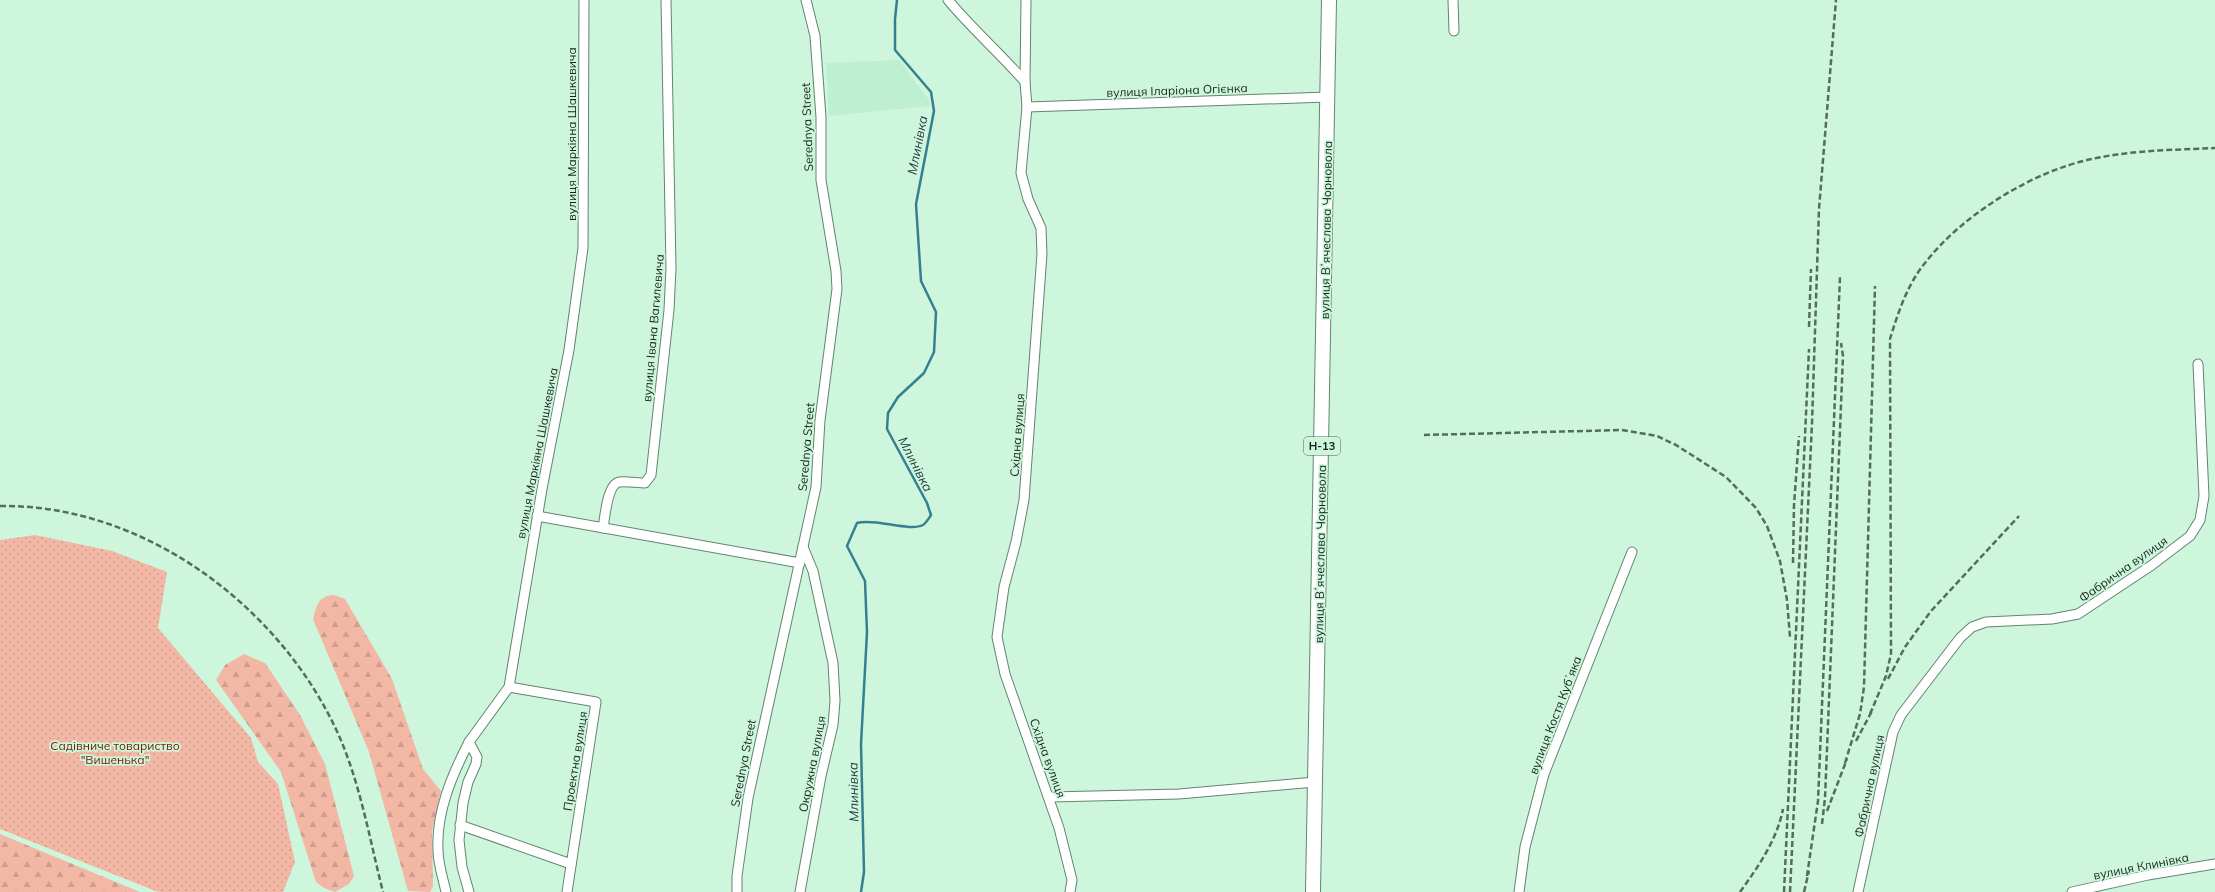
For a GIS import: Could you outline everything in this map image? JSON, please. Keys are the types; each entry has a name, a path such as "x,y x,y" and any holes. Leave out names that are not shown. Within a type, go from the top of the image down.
{"main road":[{"name":"вулиця Вʼячеслава Чорновола","path":"1313,892 1329,0"}],"street":[{"name":"вулиця Маркіяна Шашкевича","path":"446,892 438,852 438,834 454,771 469,742 509,687 538,516 569,350 583,248 584,0"},
{"name":"вулиця Івана Вагилевича","path":"603,528 610,491 614,485 619,482 645,483 651,475 669,310 671,268 666,0"},
{"name":"Serednya Street","path":"737,892 737,876 748,798 777,659 800,563 816,487 820,420 837,289 836,271 821,180 821,117 818,73 814,36 806,0"},
{"path":"948,0 964,19 1002,55 1025,82"},
{"name":"Східна вулиця","path":"1026,0 1025,82 1027,107 1021,173 1028,198 1041,228 1042,254 1024,500 1016,542 1004,587 997,637 1005,674 1050,797 1072,880 1070,892"},
{"path":"1453,0 1454,31"},
{"name":"вулиця Іларіона Огієнка","path":"1027,107 1328,98"},
{"name":"Фабрична вулиця","path":"1858,892 1893,732 1901,715 1960,638 1972,627 1986,622 2052,619 2078,614 2152,565 2190,536 2200,520 2204,496 2198,364"},
{"path":"538,516 800,563"},
{"name":"Окружна вулиця","path":"800,892 821,776 833,725 835,702 833,663 813,571 803,547"},
{"name":"вулиця Костя Кубʼяка","path":"1519,892 1525,846 1544,774 1632,552"},
{"name":"Проектна вулиця","path":"509,687 596,702 567,892"},
{"path":"469,742 475,753 476,764 468,782 460,825 462,867 469,892"},
{"path":"1050,797 1179,794 1315,782"},
{"path":"460,825 571,864"},
{"name":"вулиця Клинівка","path":"2072,892 2148,875 2215,864"}],"shaded area":[{"path":"899,60 929,100 930,106 829,116 826,63"}],"green space":[{"name":"Садівниче товариство \"Вишенька\"","path":"35,535 112,551 167,572 158,628 251,738 258,762 278,784 295,862 283,892 158,892 0,829 0,540"},
{"path":"334,595 345,599 392,679 423,769 441,791 432,831 433,887 430,892 408,891 369,752 313,619 321,599"},
{"path":"244,654 265,663 300,715 325,764 354,876 349,884 335,892 324,888 316,882 281,772 216,680 225,665"},
{"path":"0,834 140,892 0,892"}],"waterway":[{"name":"Млинівка","path":"861,892 864,872 861,744 867,632 865,581 847,546 857,523 873,522 917,527 923,525 931,515 927,503 887,429 888,413 898,397 924,373 934,352 936,312 921,281 916,204 934,111 931,92 895,50 895,19 897,0"}],"railway":[{"path":"1790,892 1812,423 1819,209 1836,0"},
{"path":"1870,714 1886,676 1891,654 1890,339 1900,309 1913,280 1940,245 1958,228 2000,198 2046,174 2069,165 2107,156 2153,151 2215,148"},
{"path":"1809,327 1811,269"},
{"path":"1807,876 1818,801 1840,277"},
{"path":"1845,763 1860,714 1864,687 1875,286"},
{"path":"1822,824 1825,798 1843,356 1841,343"},
{"path":"1784,892 1809,349"},
{"path":"1424,435 1622,430 1657,436 1676,445 1726,477 1756,508 1767,526 1780,561 1787,600 1790,637"},
{"path":"1793,563 1794,505 1799,436"},
{"path":"0,506 54,510 106,523 156,544 203,572 246,607 283,647 315,691 340,738 354,776 383,892"},
{"path":"1888,679 1905,647 1931,611 2019,516"},
{"path":"1856,741 1873,709"},
{"path":"1827,811 1847,759"},
{"path":"1740,892 1760,863 1772,842 1783,809"},
{"path":"1804,892 1809,871"}]}
